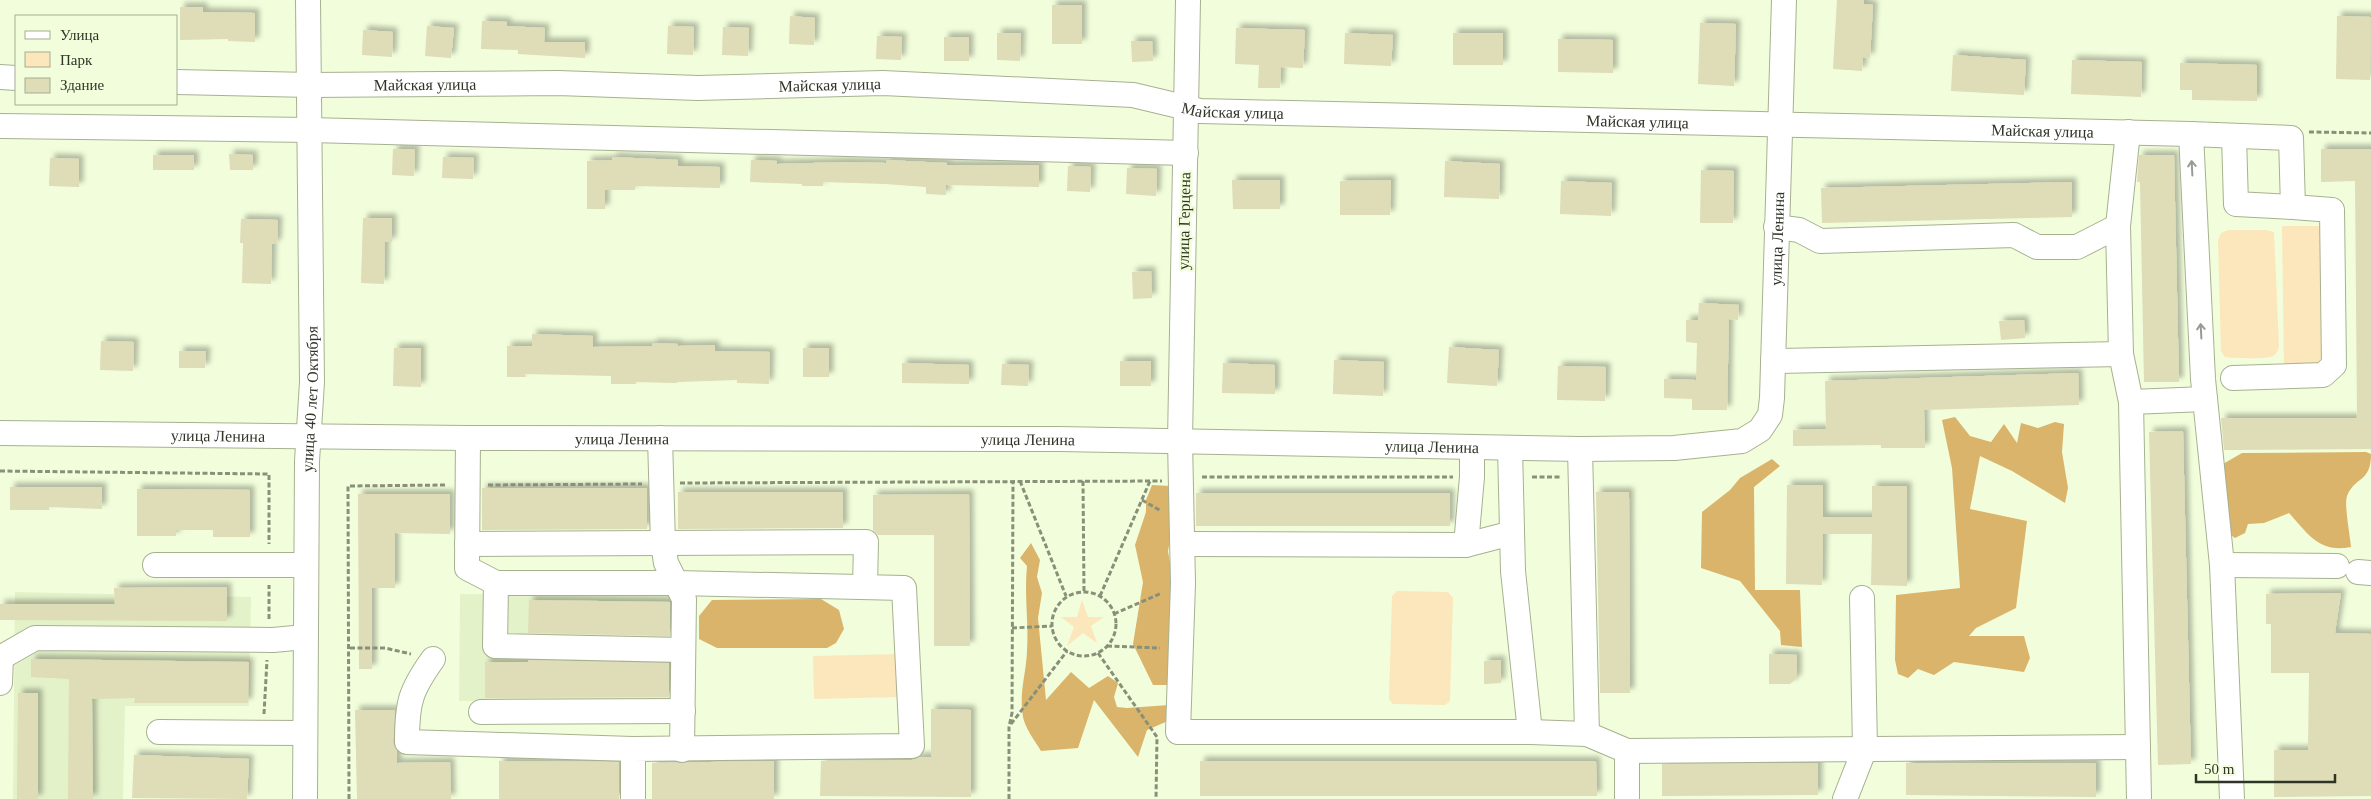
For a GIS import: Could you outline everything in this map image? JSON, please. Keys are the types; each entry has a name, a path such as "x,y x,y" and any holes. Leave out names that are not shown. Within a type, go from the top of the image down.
{"street":[{"name":"улица 40 лет Октября","path":"305,799 308,437 312,382 308,0"},
{"name":"улица Герцена","path":"1188,0 1180,441 1183,583 1178,732 1530,732"},
{"name":"улица Ленина","path":"0,433 308,437 1180,441 1580,449 1674,448 1742,441 1760,430 1770,415 1784,0"},
{"path":"0,77 15,78"},
{"name":"Майская улица","path":"178,82 310,85 558,83 611,86 748,88 883,83 1133,95 1200,111 1780,133 2128,132 2291,138"},
{"path":"0,126 310,130 1186,153"},
{"path":"2128,132 2118,226 2121,354 2131,402 2139,799"},
{"path":"2190,134 2204,389 2222,565 2232,799"},
{"path":"2233,378 2324,375 2334,365 2332,210 2236,204 2234,136"},
{"path":"2291,138 2293,207"},
{"path":"1776,226 1799,230 1820,241 2014,235 2036,247 2077,248 2118,226"},
{"path":"1773,361 2121,354"},
{"path":"2131,402 2204,389"},
{"path":"433,659 416,682 407,709 407,742 682,750 912,746 904,588 677,583 496,583 467,568 468,438"},
{"path":"660,438 663,543 666,563 684,600 682,750"},
{"path":"1466,545 1472,477 1472,447"},
{"path":"1510,448 1512,571 1530,732 1587,734 1627,751 2138,747"},
{"path":"1580,449 1587,734"},
{"path":"1182,544 1466,545 1512,534"},
{"path":"467,544 866,542 865,587"},
{"path":"155,565 306,565"},
{"path":"2222,565 2355,570"},
{"path":"496,583 495,646 683,650"},
{"path":"1845,799 1864,748 1862,598"},
{"path":"0,684 0,658 35,638 268,640 305,637"},
{"path":"481,712 683,711"},
{"path":"159,732 305,733"},
{"path":"633,749 633,799"},
{"path":"1627,751 1627,799"}],"path":[{"path":"2291,138 2301,131 2371,134"},
{"path":"0,471 269,474 268,640 263,732"},
{"path":"1066,596 1020,481 1472,477"},
{"path":"1510,478 1581,478"},
{"path":"1083,481 1084,592"},
{"path":"1100,596 1150,481"},
{"path":"1009,799 1009,727 1012,713 1013,482"},
{"path":"1114,614 1183,583"},
{"path":"1084,592 1100,596 1106,601 1114,614 1115,631 1107,646 1098,653 1082,656 1067,651 1056,641 1052,626 1055,609 1066,596 1084,592"},
{"path":"1012,628 1052,626"},
{"path":"1107,646 1181,649"},
{"path":"350,648 385,648 433,659"},
{"path":"1009,727 1067,651"},
{"path":"1098,653 1157,737 1156,799"}],"shaded area":[{"path":"1955,417 1970,436 1991,442 2004,424 2017,443 2021,423 2038,428 2055,422 2064,424 2062,452 2068,488 2065,503 2012,471 1980,456 1970,509 2027,521 2016,608 1976,628 1969,636 2024,636 2030,658 2024,672 1954,662 1934,675 1918,669 1908,678 1898,674 1895,660 1896,595 1960,588 1952,468 1942,420"},
{"path":"2366,452 2371,454 2366,475 2350,490 2346,500 2351,547 2340,548 2323,545 2309,535 2289,513 2264,523 2248,524 2245,533 2235,538 2228,533 2223,464 2242,453"},
{"path":"1772,459 1780,466 1754,487 1755,590 1800,590 1802,647 1781,645 1780,631 1740,581 1701,568 1702,512 1730,490 1740,478"},
{"path":"1152,485 1170,486 1171,535 1168,551 1172,574 1176,685 1153,685 1133,644 1143,582 1135,545 1146,512 1146,500"},
{"path":"1031,543 1040,560 1037,577 1042,593 1038,618 1046,700 1071,672 1089,688 1108,676 1118,683 1114,697 1117,707 1169,705 1168,721 1147,730 1138,757 1094,700 1078,748 1041,751 1028,730 1024,721 1022,707 1027,640 1027,566 1020,558"},
{"path":"15,592 251,597 249,706 125,706 123,799 13,799"},
{"path":"460,594 680,596 677,702 459,701"},
{"path":"821,599 839,610 844,629 836,643 827,648 717,648 699,639 699,616 712,600"}],"green space":[{"path":"2282,226 2327,226 2323,365 2284,371"},
{"path":"2228,230 2266,230 2274,232 2279,346 2273,356 2257,358 2225,357 2221,351 2218,240 2221,233"},
{"path":"1397,591 1448,592 1453,598 1450,701 1445,705 1393,704 1389,699 1392,596"},
{"path":"1082,600 1088,617 1104,617 1091,626 1097,643 1083,633 1067,646 1074,627 1061,617 1077,617"},
{"path":"900,654 901,697 814,699 813,656"}],"building":[{"path":"1837,0 1864,0 1864,4 1873,5 1870,58 1863,57 1862,71 1833,69"},
{"path":"1052,5 1082,5 1082,44 1052,44"},
{"path":"180,7 203,7 203,12 255,13 255,42 228,41 228,39 180,40"},
{"path":"790,16 815,18 814,45 789,44"},
{"path":"2337,16 2371,17 2370,80 2336,79"},
{"path":"482,21 507,22 507,26 545,28 544,42 585,42 585,58 518,54 518,50 481,49"},
{"path":"1700,23 1736,24 1734,86 1698,84"},
{"path":"427,26 454,28 451,58 425,56"},
{"path":"668,26 694,27 693,55 667,54"},
{"path":"723,27 749,28 748,56 722,55"},
{"path":"1236,28 1305,30 1303,68 1281,67 1280,88 1258,88 1259,65 1235,64"},
{"path":"363,30 393,32 392,57 362,55"},
{"path":"997,33 1021,33 1020,61 997,60"},
{"path":"1345,33 1393,35 1391,66 1344,64"},
{"path":"1453,33 1503,33 1503,65 1453,65"},
{"path":"877,36 902,37 901,60 876,59"},
{"path":"944,37 969,37 969,61 944,61"},
{"path":"1558,39 1613,40 1613,73 1558,72"},
{"path":"1131,41 1152,41 1153,61 1132,62"},
{"path":"1953,55 2026,60 2024,95 1951,91"},
{"path":"2072,60 2142,62 2141,97 2071,94"},
{"path":"2180,63 2257,65 2257,101 2192,100 2192,90 2180,90"},
{"path":"393,149 415,149 414,176 392,175"},
{"path":"2321,149 2371,149 2371,449 2224,450 2221,418 2357,418 2355,181 2321,182"},
{"path":"229,154 253,155 253,170 230,170"},
{"path":"153,155 194,155 194,170 153,170"},
{"path":"2139,155 2174,155 2179,382 2144,382 2140,182 2137,182"},
{"path":"443,157 474,158 473,179 442,178"},
{"path":"612,157 678,160 678,166 720,167 720,188 635,186 635,190 605,190 605,209 587,209 587,161 612,160"},
{"path":"50,158 79,159 79,187 49,186"},
{"path":"751,160 777,161 777,164 886,163 886,160 947,163 947,165 1039,165 1039,187 946,185 946,195 926,194 926,187 885,184 823,182 823,186 802,186 802,184 750,182"},
{"path":"1445,161 1500,164 1499,199 1444,197"},
{"path":"1068,166 1091,167 1090,192 1067,191"},
{"path":"1127,168 1157,169 1156,196 1126,194"},
{"path":"1701,170 1734,171 1733,223 1700,223"},
{"path":"1232,180 1280,180 1280,209 1233,209"},
{"path":"1391,180 1390,215 1340,215 1340,181"},
{"path":"1561,181 1612,183 1611,216 1560,214"},
{"path":"2072,182 2072,217 1822,223 1821,188"},
{"path":"363,218 392,218 392,242 385,242 384,284 361,283"},
{"path":"241,219 278,220 277,244 272,244 271,284 242,283 243,243 240,243"},
{"path":"1151,271 1152,298 1133,299 1132,272"},
{"path":"1699,303 1739,305 1738,320 1729,319 1727,410 1692,410 1692,399 1664,398 1664,379 1696,380 1697,343 1686,342 1686,320 1698,320"},
{"path":"2024,320 2025,338 2001,340 1999,321"},
{"path":"532,334 593,336 593,347 652,346 652,343 678,344 678,346 715,345 715,351 770,352 769,384 737,383 737,380 611,384 611,376 525,374 526,377 507,377 507,346 532,346"},
{"path":"101,341 134,342 133,371 100,370"},
{"path":"1449,347 1499,350 1497,386 1447,383"},
{"path":"394,348 421,348 421,387 393,386"},
{"path":"803,348 829,348 829,377 803,377"},
{"path":"179,351 206,351 205,368 179,368"},
{"path":"1334,360 1384,362 1383,396 1333,394"},
{"path":"1120,361 1151,361 1151,386 1120,386"},
{"path":"902,363 969,365 969,384 902,383"},
{"path":"1223,363 1275,365 1275,394 1222,393"},
{"path":"1002,364 1029,365 1028,386 1001,385"},
{"path":"1558,366 1606,367 1605,401 1557,400"},
{"path":"2078,373 2079,405 1924,410 1925,448 1881,448 1881,445 1793,446 1793,430 1826,429 1825,381"},
{"path":"2183,431 2191,764 2158,765 2149,432"},
{"path":"1787,485 1823,485 1823,517 1872,517 1872,486 1907,486 1907,586 1871,585 1872,534 1823,534 1822,585 1786,584"},
{"path":"10,487 102,487 102,509 49,507 49,510 10,510"},
{"path":"482,488 647,488 647,529 482,530"},
{"path":"137,489 250,490 250,537 213,537 213,530 176,530 176,536 137,536"},
{"path":"678,492 843,492 843,528 678,529"},
{"path":"1596,492 1629,492 1630,693 1600,693"},
{"path":"1196,493 1450,493 1450,526 1196,526"},
{"path":"358,494 450,494 450,534 395,533 395,588 372,588 372,669 359,669"},
{"path":"969,494 970,646 934,646 934,535 878,535 873,530 873,495"},
{"path":"227,587 227,621 0,620 0,604 115,604 114,588"},
{"path":"2341,593 2335,633 2371,634 2371,796 2274,797 2274,750 2308,750 2309,673 2271,673 2271,624 2266,624 2266,594"},
{"path":"529,600 670,602 670,636 528,633"},
{"path":"1769,654 1797,655 1797,678 1790,684 1769,684"},
{"path":"31,659 249,662 248,703 134,703 135,698 92,699 93,799 68,799 69,679 31,677"},
{"path":"528,660 669,663 669,697 485,698 485,662 528,662"},
{"path":"1501,660 1501,683 1484,684 1484,661"},
{"path":"18,693 38,693 38,799 17,799"},
{"path":"931,709 971,710 971,797 820,796 821,761 912,760 920,757 931,757"},
{"path":"355,710 395,710 393,742 397,751 397,763 450,762 451,799 357,799"},
{"path":"134,755 249,759 247,799 132,798"},
{"path":"499,761 619,762 619,799 499,799"},
{"path":"774,761 774,799 652,799 652,763"},
{"path":"1200,761 1596,761 1597,796 1200,796"},
{"path":"1818,763 1818,795 1662,796 1662,764"},
{"path":"1906,763 2096,763 2096,797 1906,795"}]}
